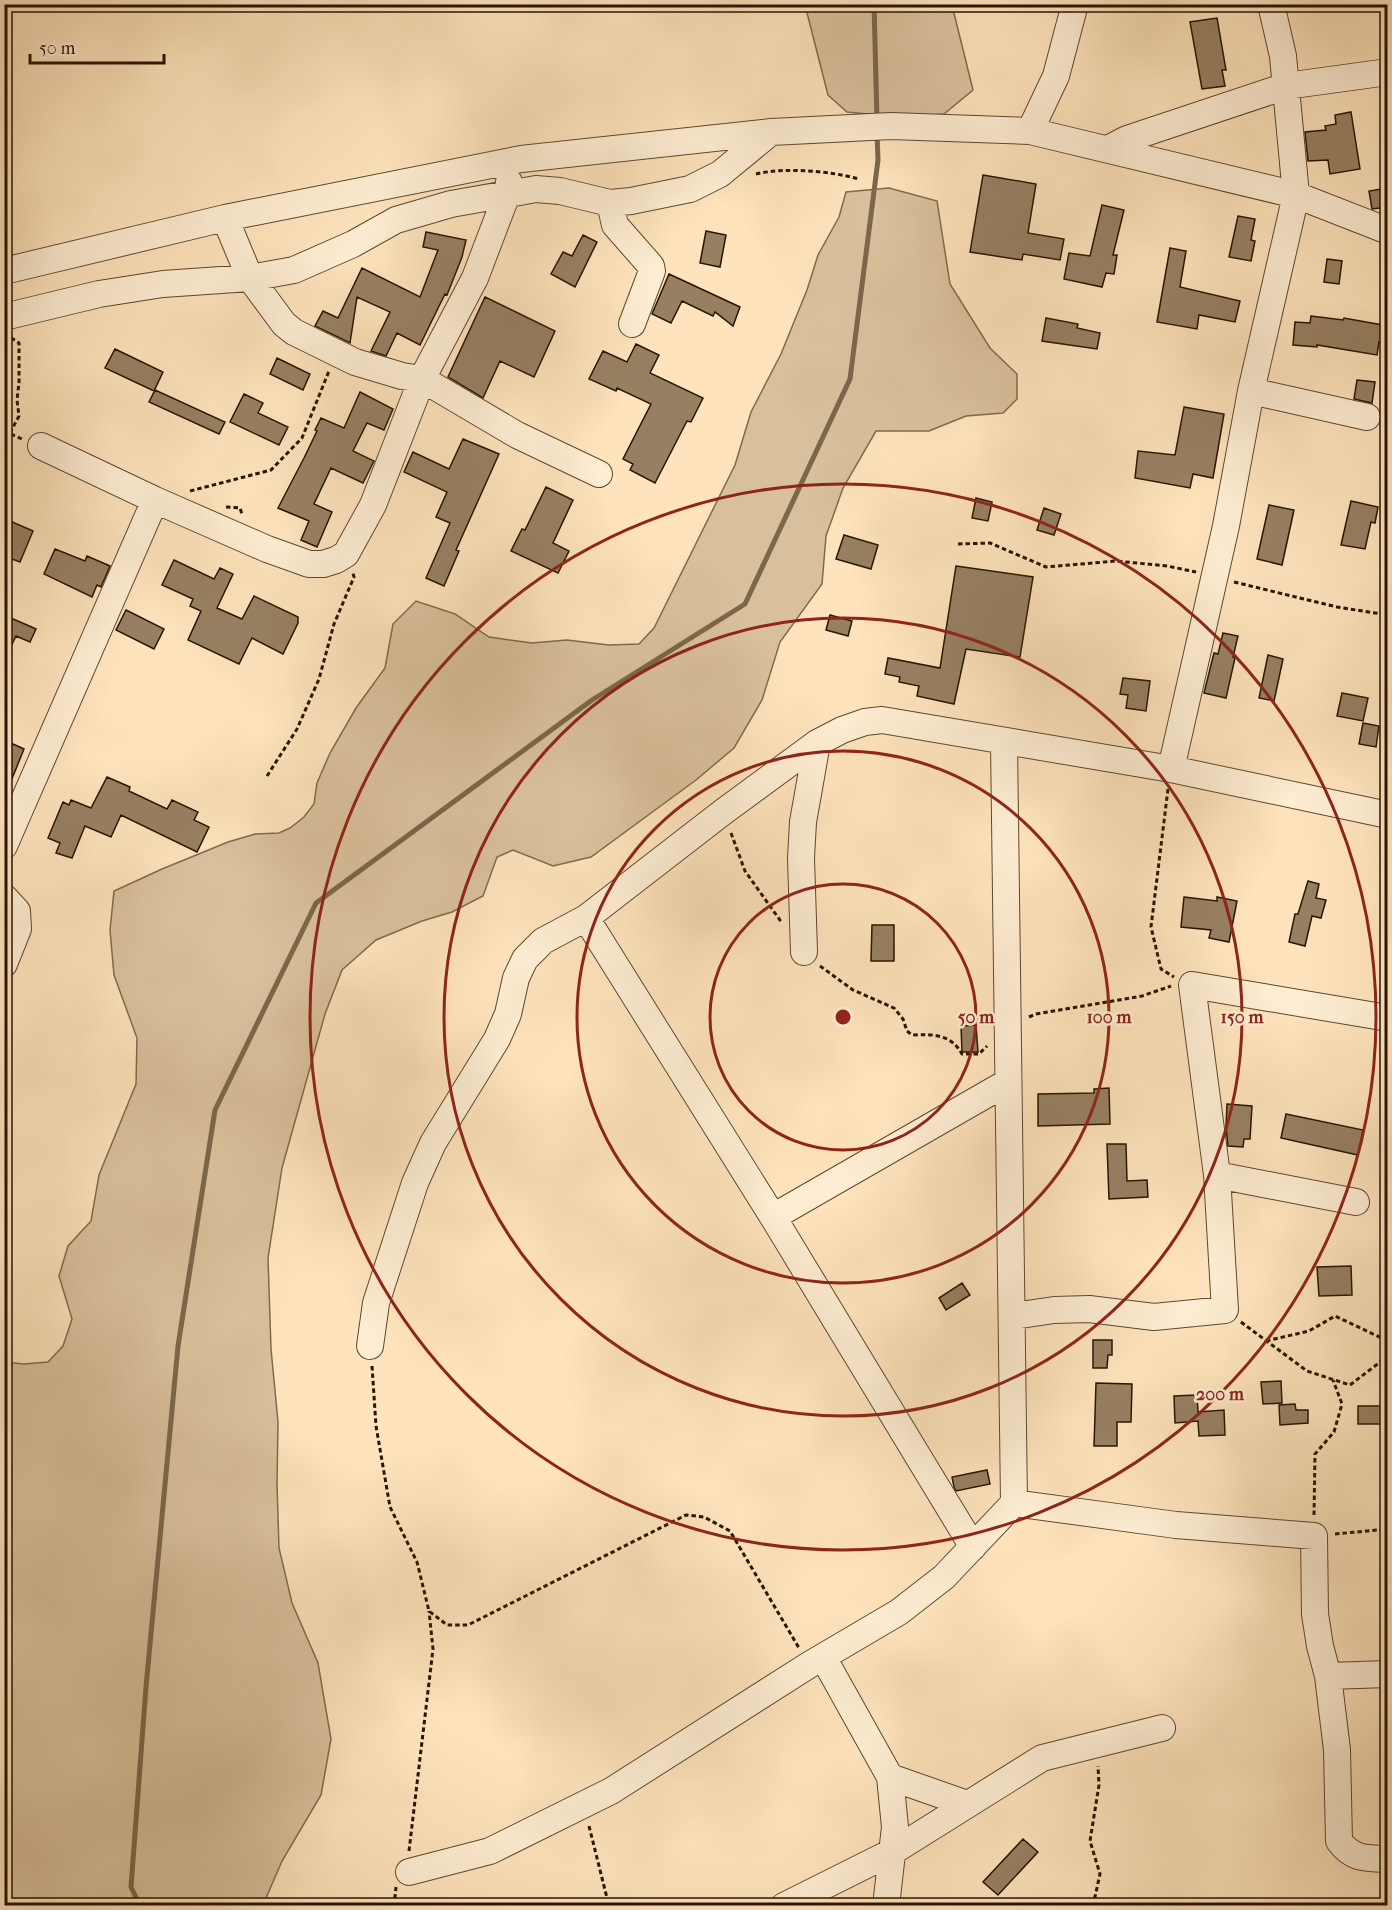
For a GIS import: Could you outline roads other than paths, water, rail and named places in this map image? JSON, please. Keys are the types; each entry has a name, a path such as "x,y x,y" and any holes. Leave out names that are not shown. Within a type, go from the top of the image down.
{"street":[{"path":"1030,131 1056,76 1075,4"},
{"path":"1171,769 1215,575 1251,391 1296,195 1283,56 1271,4"},
{"path":"1108,148 1127,139 1286,86 1388,72"},
{"path":"4,271 225,218 512,160 771,132 891,126 1030,131 1296,195 1388,231"},
{"path":"6,326 99,294 163,284 250,278 294,270 353,244 396,220 451,204 548,189 610,203 631,201 702,185 720,174 771,132"},
{"path":"41,446 154,500 267,549 309,564 329,562 346,554 373,505 422,379 475,278 507,194 512,160"},
{"path":"610,203 615,225 651,266 652,271 632,324"},
{"path":"225,218 250,278 273,312 294,332 355,362 402,376 422,379 517,435 599,474"},
{"path":"1251,391 1367,417"},
{"path":"4,846 154,500"},
{"path":"370,1346 376,1303 415,1183 433,1143 496,1039 508,1014 516,978 525,959 543,941 586,918 817,743 842,730 865,722 882,720 1171,769 1388,815"},
{"path":"409,1872 490,1851 610,1791 816,1661 899,1612 944,1577 1014,1503 1004,742"},
{"path":"804,952 802,834 817,743"},
{"path":"4,897 17,911 18,929 4,964"},
{"path":"586,918 773,1217 973,1547"},
{"path":"1013,1316 1054,1310 1089,1309 1154,1317 1225,1310 1217,1175 1192,985 1388,1018"},
{"path":"773,1217 1008,1082"},
{"path":"1217,1175 1356,1202"},
{"path":"1014,1503 1176,1525 1314,1536 1315,1614 1328,1676 1338,1750 1339,1842 1347,1852 1363,1858 1388,1859"},
{"path":"816,1661 890,1777 895,1827 885,1905"},
{"path":"1328,1676 1388,1674"},
{"path":"784,1905 892,1852 1042,1758 1162,1728"},
{"path":"890,1777 967,1804"}],"waterway":[{"path":"874,4 877,120"},
{"path":"140,1906 131,1887 146,1687 178,1346 215,1110 316,903 592,700 745,604 850,379 878,160 877,132"}]}
